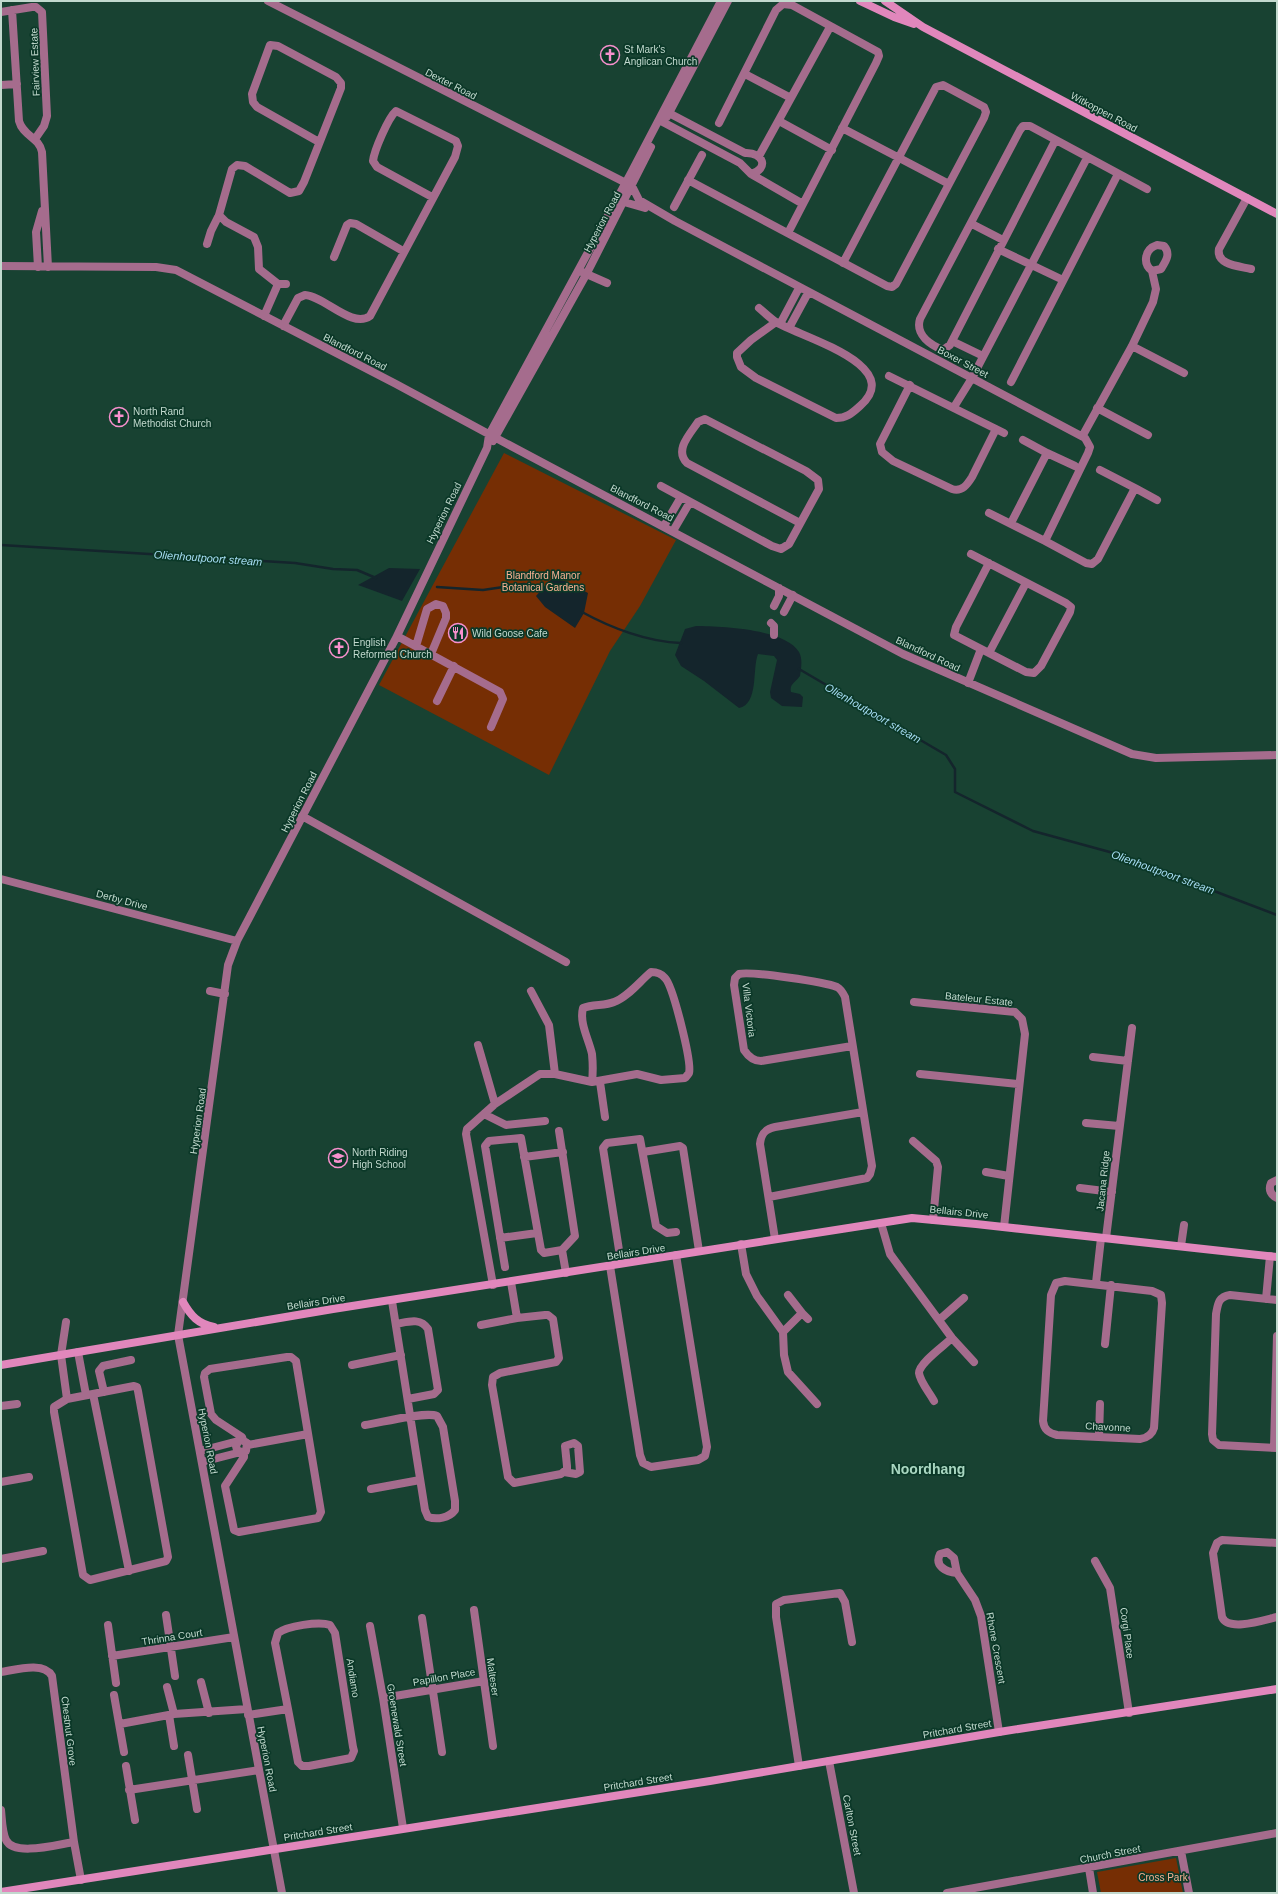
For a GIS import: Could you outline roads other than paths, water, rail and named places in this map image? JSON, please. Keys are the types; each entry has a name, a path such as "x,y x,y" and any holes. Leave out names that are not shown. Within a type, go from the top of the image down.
{"street":[{"name":"Dexter Road","path":"268,1 628,185"},
{"name":"Hyperion Road","path":"282,1893 247,1712 178,1335 228,965 238,941 396,636 492,436 578,270 628,185 666,112 720,1"},
{"name":"Hyperion Road","path":"666,112 728,1"},
{"name":"Witkoppen Road","path":"860,1 894,17 923,27"},
{"name":"Witkoppen Road","path":"885,1 923,27 1277,214"},
{"path":"719,124 780,6 786,4 792,5 873,49 879,54 878,59 832,150 788,233"},
{"name":"Fairview Estate","path":"1,12 36,7 42,12 47,116 44,126 35,139"},
{"name":"Fairview Estate","path":"12,10 20,126 26,133 39,143 42,152 43,209 48,267"},
{"path":"759,156 830,27"},
{"path":"207,244 211,231 219,216 229,176 234,166 239,164 245,166 287,191 296,193 300,190 304,182 319,142 341,83 340,80 330,74 278,46 270,45 252,94 253,102 257,106 319,142"},
{"path":"746,74 791,98"},
{"name":"Fairview Estate","path":"1,85 16,84"},
{"path":"688,180 788,233 843,263 886,286 894,286 986,112 984,107 945,86 939,85 935,88 843,263"},
{"path":"282,326 298,298 305,294 314,296 353,318 361,320 367,318 372,313 403,251 457,152 458,143 454,139 446,137 396,111 383,135 373,161 377,167 432,197"},
{"path":"666,112 745,154 756,154 759,156 762,161 760,169 751,174"},
{"path":"779,121 832,150"},
{"path":"661,122 740,163 751,174 803,204"},
{"path":"1055,141 998,249 952,341 946,349 934,346 925,339 921,333 919,323 1023,126 1030,126 1055,141 1147,189"},
{"path":"842,128 949,184"},
{"path":"711,147 715,138"},
{"path":"674,207 702,155"},
{"path":"954,407 972,378 1087,158"},
{"path":"1010,382 1118,174"},
{"name":"Hyperion Road","path":"492,436 587,273 624,202 628,185"},
{"name":"Boxer Street","path":"628,185 639,200 675,221 808,293 1083,435"},
{"path":"1247,198 1219,249 1218,254 1220,259 1224,262 1251,269"},
{"name":"Boxer Street","path":"624,202 634,204 675,221"},
{"name":"Fairview Estate","path":"38,267 36,232 43,209"},
{"path":"219,216 226,222 254,237 258,247 259,269 282,284 264,316"},
{"path":"334,257 347,225 350,223 356,224 403,251"},
{"path":"972,224 1003,240"},
{"path":"998,249 1063,280"},
{"name":"Blandford Road","path":"1,266 172,268 396,384 779,588 793,594 903,654 968,683 1132,754 1156,758 1277,755"},
{"path":"578,270 607,283"},
{"path":"1045,541 1088,453 1090,447 1083,435 1132,346 1155,296 1156,289 1152,271"},
{"path":"759,308 778,323 853,359 869,373 872,384 870,394 865,402 850,415 836,418 756,378 741,367 736,357 737,353 747,343 778,323 799,288"},
{"path":"789,328 808,293"},
{"path":"952,341 983,356"},
{"path":"1132,346 1184,373"},
{"path":"889,376 910,385 1004,433"},
{"path":"910,385 880,444 882,452 893,461 954,490 962,489 968,484 972,477 996,429"},
{"path":"1097,408 1148,435"},
{"path":"661,486 778,549 787,546 800,523 819,489 818,480 815,476 706,419 698,422 682,448 682,457 686,463 692,468 800,523"},
{"path":"1023,440 1047,454 1075,466"},
{"path":"1011,523 1047,454"},
{"path":"1100,470 1157,500"},
{"path":"989,513 1086,563 1091,564 1095,563 1135,488"},
{"path":"664,526 681,497"},
{"path":"673,531 690,502"},
{"path":"971,554 989,563 1026,583 1068,604 1071,609 1041,666 1034,673 1026,672 955,636 954,633 989,563"},
{"path":"968,683 985,651 1026,583"},
{"path":"774,606 779,596 779,588"},
{"path":"784,612 793,594"},
{"path":"416,646 427,609 436,604 443,606 446,612 446,618 431,654"},
{"path":"771,622 774,626 774,635"},
{"path":"396,636 500,692 503,699 491,727"},
{"path":"437,701 454,666"},
{"path":"302,816 566,962"},
{"name":"Derby Drive","path":"1,879 238,941"},
{"path":"493,1285 466,1134 467,1129 495,1104 540,1074 555,1074 596,1082 637,1074 660,1080 685,1078 689,1073 689,1061 678,1012 666,978 657,972 651,972 621,999 613,1003 598,1004 583,1008 582,1020 592,1054 596,1082 605,1117"},
{"name":"Villa Victoria","path":"768,1197 867,1178 870,1174 872,1166 845,997 841,989 837,987 751,973 739,974 735,978 734,985 744,1050 748,1056 754,1060 760,1061 852,1046"},
{"path":"210,991 225,994"},
{"path":"531,991 549,1025 555,1074"},
{"name":"Bateleur Estate","path":"914,1002 1015,1012 1024,1023 1025,1034 1018,1084 1004,1227"},
{"name":"Jacana Ridge","path":"1104,1238 1112,1192 1132,1028"},
{"path":"478,1045 495,1104"},
{"path":"1093,1057 1128,1061"},
{"path":"920,1074 1018,1084"},
{"path":"775,1239 760,1144 765,1131 775,1126 863,1112"},
{"path":"484,1114 506,1125 545,1121"},
{"path":"1086,1123 1120,1126"},
{"path":"505,1267 485,1144 489,1141 519,1137 521,1139 541,1250 543,1253 562,1250 575,1236 559,1130"},
{"path":"619,1250 603,1146 607,1143 638,1139 641,1141 656,1226 667,1233 676,1232"},
{"path":"913,1141 936,1161 938,1167 933,1220"},
{"path":"643,1152 680,1146 682,1148 699,1251"},
{"path":"524,1158 562,1152"},
{"path":"986,1172 1009,1176"},
{"path":"1277,1180 1271,1183 1270,1190 1272,1195 1277,1198"},
{"path":"1080,1188 1112,1192"},
{"name":"Bellairs Drive","path":"1,1365 219,1328 912,1218 1273,1256"},
{"path":"881,1223 890,1254 952,1338 974,1362"},
{"path":"1181,1246 1184,1225"},
{"path":"500,1238 537,1233"},
{"path":"1096,1283 1104,1238"},
{"path":"741,1244 746,1274 757,1296 783,1332 784,1355 788,1372 817,1404"},
{"path":"562,1250 566,1274"},
{"path":"610,1266 640,1455 643,1463 651,1468 698,1460 704,1456 707,1447 676,1255"},
{"path":"1266,1299 1273,1256"},
{"name":"Chavonne","path":"1065,1281 1111,1285 1152,1291 1159,1293 1162,1298 1153,1432 1143,1439 1053,1434 1045,1428 1043,1421 1053,1290 1056,1283 1065,1281"},
{"path":"511,1282 517,1318"},
{"path":"1104,1344 1111,1285"},
{"path":"783,1332 805,1316 788,1295"},
{"path":"1277,1300 1230,1295 1223,1296 1219,1299 1216,1314 1212,1438 1216,1443 1225,1446 1276,1448 1277,1336"},
{"path":"939,1320 964,1298"},
{"path":"366,1426 411,1417 434,1414 440,1420 455,1501 455,1510 453,1513 446,1517 433,1518 428,1517 425,1510 411,1417 392,1301"},
{"path":"183,1302 188,1312 198,1322 219,1328"},
{"path":"481,1325 545,1314 553,1319 559,1358 556,1362 500,1373 493,1377 492,1385 508,1477 514,1483 558,1475 564,1472"},
{"path":"396,1324 416,1321 423,1323 428,1329 438,1390 434,1394 408,1399"},
{"path":"66,1322 61,1355 67,1399"},
{"path":"934,1401 920,1377 920,1370 924,1363 952,1338"},
{"path":"78,1352 90,1395 129,1571"},
{"path":"352,1364 401,1355"},
{"path":"287,1356 294,1358 296,1361 308,1434 321,1512 320,1516 316,1520 239,1532 234,1530 225,1486 244,1457 242,1437 216,1420 211,1414 204,1376 205,1373 210,1369 287,1356"},
{"path":"104,1392 99,1371 101,1368 103,1366 131,1360"},
{"path":"134,1386 137,1387 168,1553 166,1561 90,1580 82,1575 54,1412 54,1407 67,1399 90,1395 134,1386"},
{"path":"1,1406 17,1404"},
{"path":"1100,1404 1100,1437"},
{"path":"200,1451 243,1446 308,1434"},
{"path":"202,1462 243,1446"},
{"path":"1,1482 29,1477"},
{"path":"371,1489 420,1480"},
{"path":"1277,1543 1222,1540 1217,1543 1213,1553 1222,1617 1226,1622 1230,1625 1238,1625 1277,1617"},
{"path":"1,1559 43,1551"},
{"name":"Corgi Place","path":"1095,1561 1110,1588 1129,1713"},
{"name":"Rhone Crescent","path":"957,1573 975,1600 981,1616 999,1732"},
{"path":"799,1766 776,1617 776,1604 784,1600 840,1593 845,1602 852,1642"},
{"name":"Malteser","path":"474,1610 493,1746"},
{"path":"166,1615 175,1676"},
{"path":"422,1618 442,1752"},
{"name":"Andiamo","path":"320,1623 330,1624 335,1633 354,1751 351,1758 309,1766 299,1764 288,1709 275,1643 278,1633 288,1629 320,1623"},
{"path":"108,1625 116,1683"},
{"name":"Groenewald Street","path":"370,1626 383,1698 403,1828"},
{"name":"Thrinna Court","path":"112,1656 234,1637"},
{"name":"Chestnut Grove","path":"1,1672 41,1668 50,1672 52,1676 74,1842 81,1880"},
{"name":"Papillon Place","path":"383,1698 484,1681"},
{"path":"201,1682 209,1713"},
{"path":"167,1687 172,1715 174,1746"},
{"name":"Pritchard Street","path":"1,1892 799,1766 999,1732 1277,1689"},
{"path":"114,1695 124,1752"},
{"path":"120,1724 172,1715 288,1709"},
{"path":"188,1755 197,1809"},
{"name":"Carlton Street","path":"829,1761 854,1893"},
{"path":"126,1766 135,1820"},
{"path":"130,1790 259,1770"},
{"path":"1,1810 5,1839 13,1847 23,1849 74,1842"},
{"name":"Church Street","path":"947,1893 1277,1833"},
{"path":"1181,1851 1189,1893"},
{"path":"1089,1868 1093,1893"}],"water":[{"path":"389,568 420,569 402,601 358,585"},
{"path":"553,579 565,581 588,593 584,613 575,628 545,607 536,596 549,581"},
{"path":"696,626 752,630 781,638 792,644 799,652 801,664 800,676 792,685 791,692 800,694 803,697 802,707 782,706 771,698 770,692 777,660 774,656 758,654 756,660 754,685 750,700 739,708 704,681 681,666 675,655 685,629"}],"waterway":[{"name":"Olienhoutpoort stream","path":"1,545 295,563 333,569 357,570 376,578"},
{"name":"Olienhoutpoort stream","path":"437,587 483,590 524,584 543,589"},
{"name":"Olienhoutpoort stream","path":"582,612 617,629 656,640 681,643"},
{"name":"Olienhoutpoort stream","path":"799,669 946,755 955,769 955,792 1033,831 1117,854 1277,915"}],"place":[{"name":"St Mark's Anglican Church","path":"610,55"},
{"name":"North Rand Methodist Church","path":"119,417"},
{"name":"Wild Goose Cafe","path":"458,633"},
{"name":"English Reformed Church","path":"339,648"},
{"name":"North Riding High School","path":"338,1158"}],"district":[{"name":"Noordhang","path":"928,1469"}],"park label":[{"name":"Blandford Manor Botanical Gardens","path":"543,580"},
{"name":"Cross Park","path":"1163,1877"}]}
